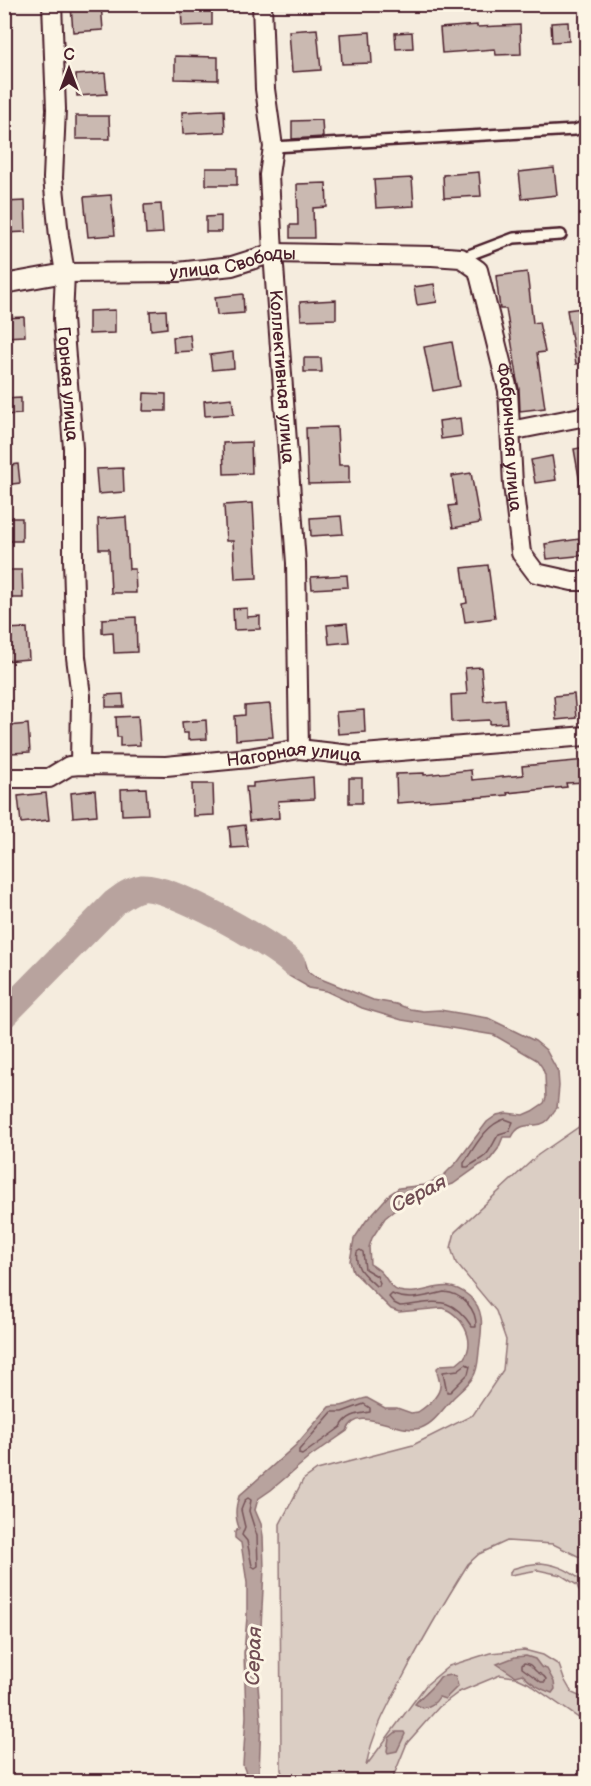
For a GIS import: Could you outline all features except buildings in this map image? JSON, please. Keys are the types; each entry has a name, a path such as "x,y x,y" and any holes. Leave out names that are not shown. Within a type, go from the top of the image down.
{"street":[{"name":"Горная улица","path":"52,4 56,109 53,178 65,273 63,319 73,448 73,571 76,657 81,696 80,765"},
{"name":"Коллективная улица","path":"262,4 265,88 273,147 269,175 273,253 296,563 299,749"},
{"name":"улица Свободы","path":"4,284 65,273 177,272 232,266 273,253 461,258"},
{"name":"Фабричная улица","path":"461,258 478,270 508,390 513,484 521,554 536,573 572,581 586,581"},
{"path":"510,431 586,416"},
{"name":"Нагорная улица","path":"4,778 49,778 69,766 166,766 249,758 299,749 351,755 586,736"}],"lane":[{"path":"273,147 575,130 586,126"},
{"path":"461,258 514,238 561,235"}],"shaded area":[{"path":"586,1122 586,1560 553,1544 507,1541 479,1554 468,1564 426,1634 392,1698 376,1731 366,1766 426,1685 449,1666 490,1653 524,1650 543,1655 559,1665 572,1693 586,1699 586,1723 528,1683 515,1677 500,1675 459,1692 439,1707 407,1743 393,1781 285,1781 281,1770 280,1524 303,1480 317,1470 413,1445 473,1415 503,1370 506,1340 496,1311 456,1263 451,1248 455,1232 538,1155"},
{"path":"541,1563 566,1570 586,1585 586,1609 577,1585 561,1575 538,1570 510,1575 512,1569"}],"water":[{"path":"264,938 305,961 308,971 316,977 373,1000 410,1009 440,1010 488,1018 535,1041 546,1050 558,1072 559,1086 557,1108 548,1120 539,1125 524,1126 512,1137 503,1137 498,1149 488,1162 453,1184 395,1210 385,1218 372,1238 369,1247 370,1264 381,1272 396,1290 418,1292 451,1287 469,1296 475,1302 482,1322 477,1368 469,1383 426,1426 412,1429 369,1420 352,1423 347,1431 311,1456 258,1499 255,1510 263,1536 264,1569 258,1686 261,1720 259,1779 264,1781 249,1782 243,1765 246,1716 244,1653 247,1583 241,1543 235,1538 235,1532 239,1528 236,1512 239,1496 296,1445 329,1407 343,1406 367,1398 385,1408 397,1408 411,1413 418,1412 436,1396 440,1388 437,1368 441,1365 457,1364 468,1351 469,1343 465,1328 455,1315 442,1308 399,1312 391,1309 353,1271 350,1261 354,1239 366,1221 390,1194 399,1188 425,1185 443,1176 457,1162 487,1122 497,1115 506,1113 523,1115 544,1103 546,1098 545,1075 537,1060 494,1035 402,1020 362,1008 326,991 308,988 289,976 284,966 277,960 259,949"},
{"path":"526,1656 535,1659 541,1667 547,1669 554,1682 555,1689 552,1693 536,1686 522,1674 515,1676 497,1664 515,1657"},
{"path":"455,1676 458,1686 445,1699 439,1697 432,1704 423,1708 415,1704 440,1677"},
{"path":"396,1732 405,1734 397,1751 388,1753 389,1738"}],"waterway":[{"name":"Серая","path":"4,1015 114,903 142,888 156,890 196,905 264,942 292,963"}]}
